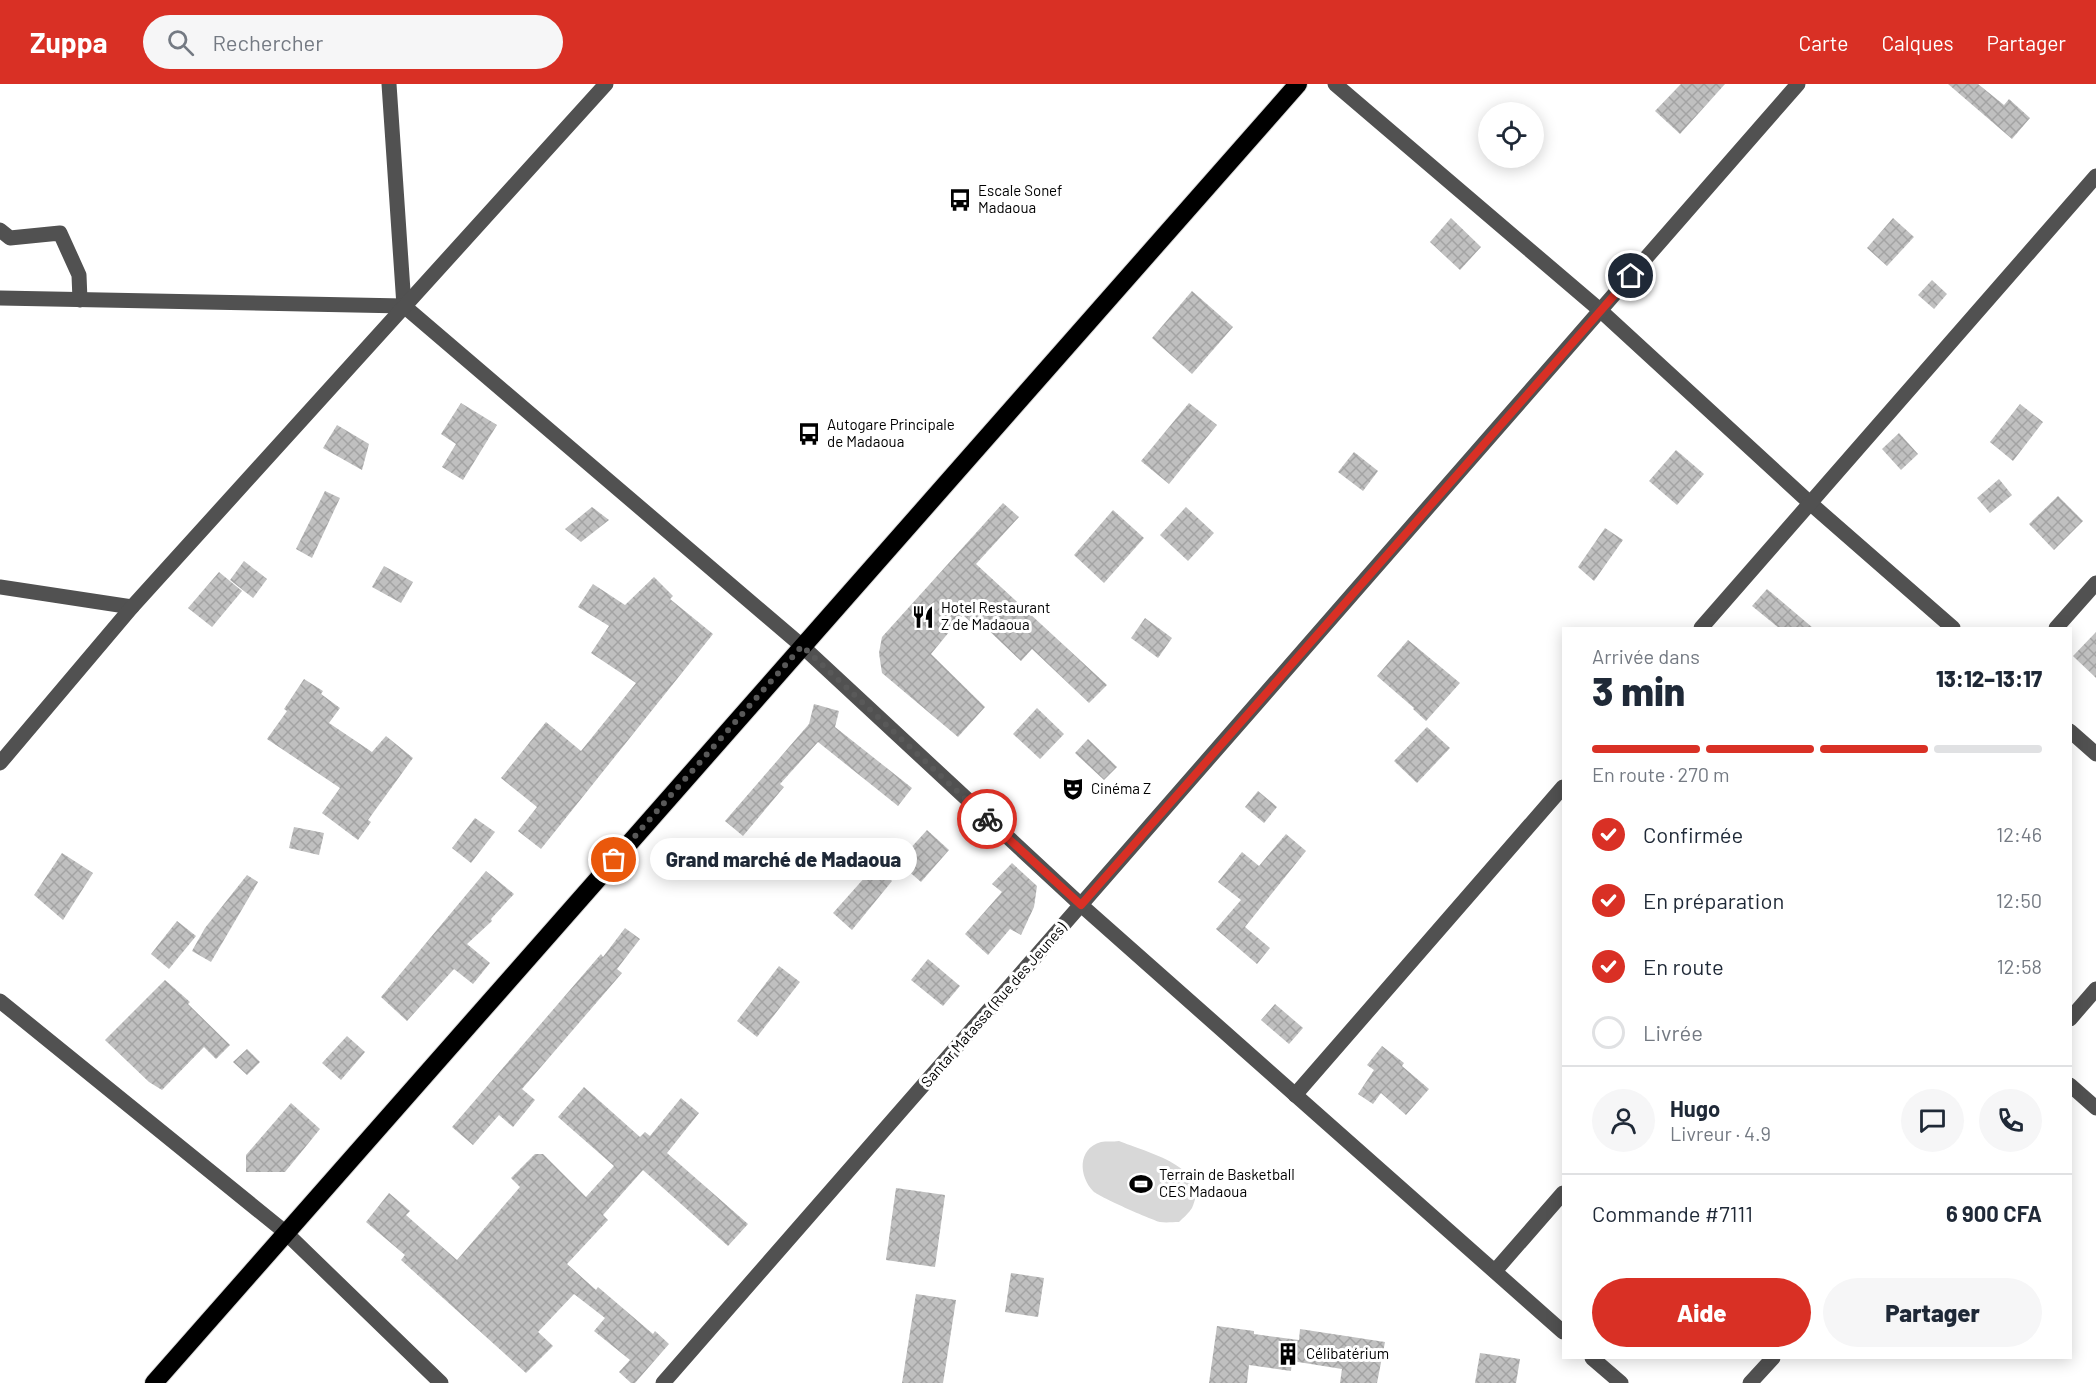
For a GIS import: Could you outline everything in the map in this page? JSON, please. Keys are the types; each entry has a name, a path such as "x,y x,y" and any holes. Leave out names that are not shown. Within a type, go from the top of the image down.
{"highway":[{"path":"154,1383 1298,84"}],"street":[{"path":"389,84 404,306"},
{"path":"0,763 132,606 606,84"},
{"path":"1335,84 1601,311 1810,503 1952,627"},
{"name":"Santar Matassa (Rue des Jeunes)","path":"663,1383 1798,84"},
{"path":"1702,627 2096,176"},
{"path":"0,230 10,238 60,233 79,275 80,300"},
{"path":"0,298 404,306 802,646 1081,905 1562,1331"},
{"path":"2057,627 2096,583"},
{"path":"0,587 132,606"},
{"path":"2072,733 2096,754"},
{"path":"1295,1095 1562,788"},
{"path":"2072,1016 2096,989"},
{"path":"0,1001 285,1232 441,1383"},
{"path":"2072,1086 2096,1108"},
{"path":"1495,1271 1562,1194"},
{"path":"1593,1359 1621,1383"},
{"path":"1750,1383 1772,1359"}],"shaded area":[{"name":"Terrain de Basketball CES Madaoua","path":"1119,1141 1173,1163 1193,1182 1196,1194 1192,1208 1179,1222 1160,1222 1147,1217 1097,1194 1088,1185 1083,1164 1088,1150 1101,1142"}],"building":[{"path":"1681,84 1725,84 1680,134 1655,111"},
{"path":"1948,84 1978,84 2004,105 2009,99 2030,118 2012,139"},
{"path":"1451,218 1481,247 1460,270 1430,242"},
{"path":"1893,218 1914,237 1887,266 1867,248"},
{"path":"1932,280 1947,294 1934,309 1918,295"},
{"path":"1192,291 1233,327 1192,374 1152,338"},
{"path":"461,403 497,425 463,480 442,467 456,444 441,434"},
{"path":"1189,403 1217,425 1169,484 1141,461"},
{"path":"2020,404 2043,422 2013,461 1990,442"},
{"path":"337,425 369,444 362,470 323,448"},
{"path":"1899,433 1918,454 1901,470 1882,449"},
{"path":"1676,450 1704,474 1677,505 1649,481"},
{"path":"1354,452 1378,471 1363,491 1338,472"},
{"path":"1999,479 2012,495 1990,513 1977,498"},
{"path":"325,491 340,498 312,558 296,549"},
{"path":"2058,496 2083,521 2054,550 2029,524"},
{"path":"1003,503 1019,517 976,564 1107,685 1089,703 1032,649 1021,661 982,624 975,626 963,615 931,654 985,707 958,737 882,673 879,653 882,637"},
{"path":"592,507 609,520 581,542 565,529"},
{"path":"1186,507 1214,533 1188,561 1160,535"},
{"path":"1113,510 1144,538 1104,583 1074,555"},
{"path":"1605,528 1623,540 1594,581 1578,567"},
{"path":"244,561 267,579 253,598 230,580"},
{"path":"384,566 413,582 401,603 372,587"},
{"path":"219,572 242,591 212,627 188,608"},
{"path":"654,577 673,596 670,599 713,634 541,849 518,831 537,807 501,778 546,722 581,751 636,683 591,653 609,626 578,607 593,584 625,605"},
{"path":"1767,589 1812,627 1778,627 1752,606"},
{"path":"1145,618 1172,638 1158,658 1131,638"},
{"path":"2096,632 2096,678 2073,656"},
{"path":"1408,640 1460,683 1426,721 1377,676"},
{"path":"304,679 323,691 321,694 340,708 329,723 372,752 386,736 413,758 368,820 371,822 358,840 322,813 340,788 267,739 287,711 284,709"},
{"path":"814,704 839,711 835,727 912,788 898,806 818,742 780,784 784,787 743,836 725,821 809,724"},
{"path":"1037,708 1064,734 1040,759 1013,734"},
{"path":"1427,727 1450,748 1417,783 1394,761"},
{"path":"1088,739 1117,767 1104,780 1075,753"},
{"path":"1258,791 1277,807 1264,823 1245,807"},
{"path":"475,818 495,832 471,863 452,848"},
{"path":"294,827 324,833 319,855 289,848"},
{"path":"927,830 949,850 921,882 898,862"},
{"path":"1286,834 1306,851 1245,927 1270,948 1257,964 1216,929 1241,900 1218,882 1242,852 1259,866"},
{"path":"62,853 93,873 63,920 34,895"},
{"path":"1012,863 1037,886 1034,907 1021,935 1010,929 988,955 965,934 1002,892 992,884"},
{"path":"875,866 892,881 852,930 833,913"},
{"path":"486,871 514,894 491,919 492,921 467,944 490,963 473,984 454,969 407,1021 381,997"},
{"path":"247,875 258,882 211,962 192,951 205,928"},
{"path":"177,921 196,936 169,969 151,954"},
{"path":"625,928 640,939 617,969 622,973 522,1089 535,1100 513,1127 499,1115 473,1145 452,1127 601,954 603,957"},
{"path":"928,959 960,986 943,1006 911,980"},
{"path":"779,966 800,982 757,1037 737,1021"},
{"path":"165,980 190,1002 188,1004 230,1045 216,1059 204,1047 162,1090 149,1082 105,1040"},
{"path":"1275,1004 1303,1028 1289,1044 1261,1020"},
{"path":"347,1036 365,1052 341,1080 322,1063"},
{"path":"1382,1046 1404,1063 1402,1066 1429,1089 1406,1115 1381,1093 1373,1104 1358,1094 1374,1070 1367,1065"},
{"path":"247,1049 260,1062 247,1075 233,1062"},
{"path":"584,1087 640,1137 645,1132 650,1136 681,1098 699,1113 667,1153 748,1224 728,1246 643,1170 603,1215 608,1220 567,1264 596,1290 598,1287 653,1334 655,1331 669,1344 635,1383 631,1383 619,1372 630,1360 594,1331 605,1318 574,1294 538,1332 553,1346 526,1373 401,1260 405,1255 366,1222 389,1193 410,1211 406,1215 457,1260 520,1187 511,1178 535,1154 543,1154 586,1197 614,1166 558,1117"},
{"path":"291,1103 320,1129 285,1172 246,1172 246,1155"},
{"path":"896,1188 945,1195 935,1267 886,1260"},
{"path":"1011,1273 1044,1278 1038,1317 1005,1312"},
{"path":"916,1294 956,1300 943,1383 902,1383"},
{"path":"1217,1326 1299,1340 1300,1329 1385,1342 1377,1383 1340,1383 1342,1369 1292,1361 1291,1371 1249,1365 1247,1383 1209,1383"},
{"path":"1480,1353 1520,1359 1516,1383 1475,1383"}],"way so far":[{"path":"614,860 802,646 987,819"}],"place":[{"name":"Escale Sonef Madaoua","path":"960,200"},
{"name":"Autogare Principale de Madaoua","path":"809,434"},
{"name":"Hotel Restaurant Z de Madaoua","path":"923,617"},
{"name":"Cinéma Z","path":"1073,789"},
{"name":"Grand marché de Madaoua","path":"614,860"},
{"name":"Terrain de Basketball CES Madaoua","path":"1141,1184"},
{"name":"Célibatérium","path":"1288,1354"}],"route":[{"path":"987,819 1081,905 1631,276"}]}
